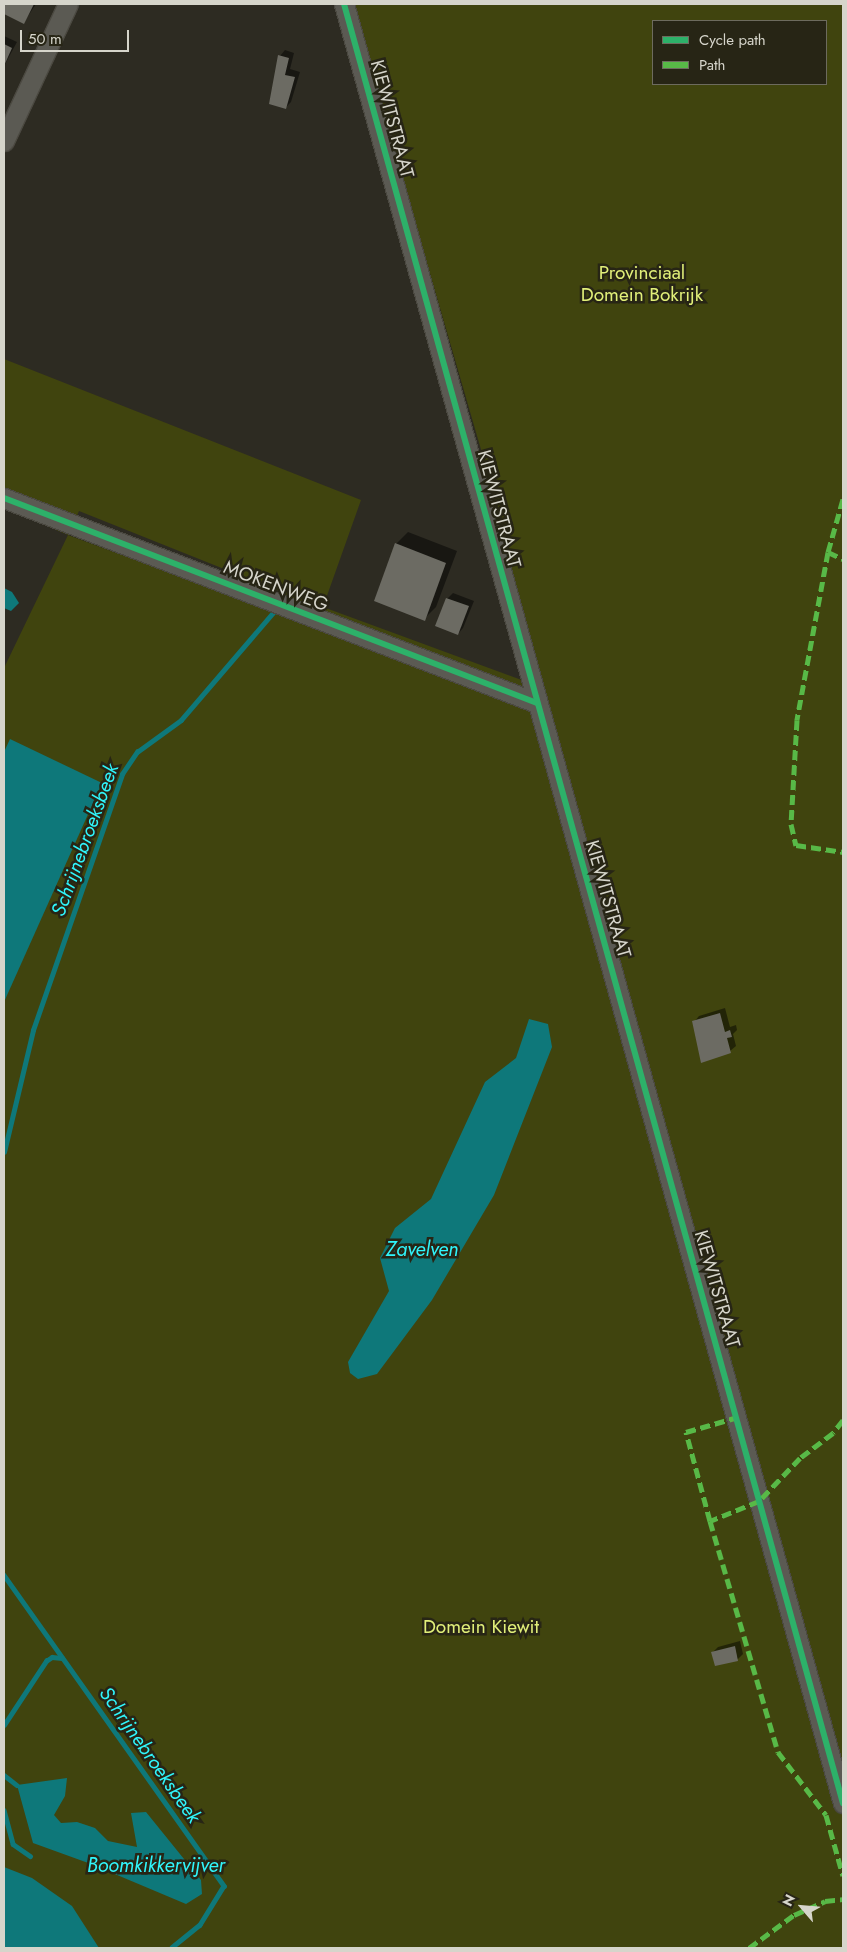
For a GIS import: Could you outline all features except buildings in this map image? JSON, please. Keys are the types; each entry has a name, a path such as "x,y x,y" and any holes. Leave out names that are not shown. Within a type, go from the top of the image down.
{"street":[{"path":"4,141 68,4"},
{"name":"KIEWITSTRAAT","path":"344,4 843,1803"},
{"name":"MOKENWEG","path":"4,498 537,703"}],"green space":[{"path":"352,4 843,4 843,1948 4,1948 4,668 68,535 4,508 4,359 361,500 323,607 538,686 494,532 504,529","holes":["79,511 284,593 278,613 68,535"]}],"water":[{"path":"4,588 12,592 19,603 11,611 4,608"},
{"path":"10,739 102,783 4,1002 4,752"},
{"name":"Zavelven","path":"529,1019 548,1024 552,1047 494,1195 432,1300 377,1374 358,1379 350,1373 348,1362 389,1291 380,1258 395,1228 431,1199 485,1082 516,1058"},
{"name":"Boomkikkervijver","path":"67,1778 65,1796 54,1815 61,1823 77,1822 95,1828 108,1841 137,1847 131,1813 146,1812 201,1880 202,1894 186,1904 91,1864 33,1843 17,1785"},
{"path":"4,1867 32,1878 72,1906 99,1948 4,1948"}],"waterway":[{"name":"Schrijnebroeksbeek","path":"4,1152 33,1030 122,774 137,752 181,720 276,609 273,608"},
{"name":"Schrijnebroeksbeek","path":"4,1575 224,1886 200,1925 172,1948"},
{"path":"4,1725 46,1661 52,1657 62,1658"},
{"path":"4,1775 17,1785"},
{"path":"4,1810 13,1844 30,1856"}],"marked path":[{"path":"843,499 828,552 797,720 791,824 796,845 843,852"},
{"path":"828,552 843,559"},
{"path":"710,1521 686,1432 738,1417"},
{"path":"843,1420 833,1433 800,1458 759,1501 710,1521 778,1752 826,1815 843,1876"},
{"path":"749,1948 794,1915 825,1901 843,1899"}],"cycle path":[{"path":"344,4 843,1803"},
{"path":"4,498 537,703"}],"park label":[{"name":"Provinciaal Domein Bokrijk","path":"642,284"},
{"name":"Domein Kiewit","path":"481,1627"}]}
